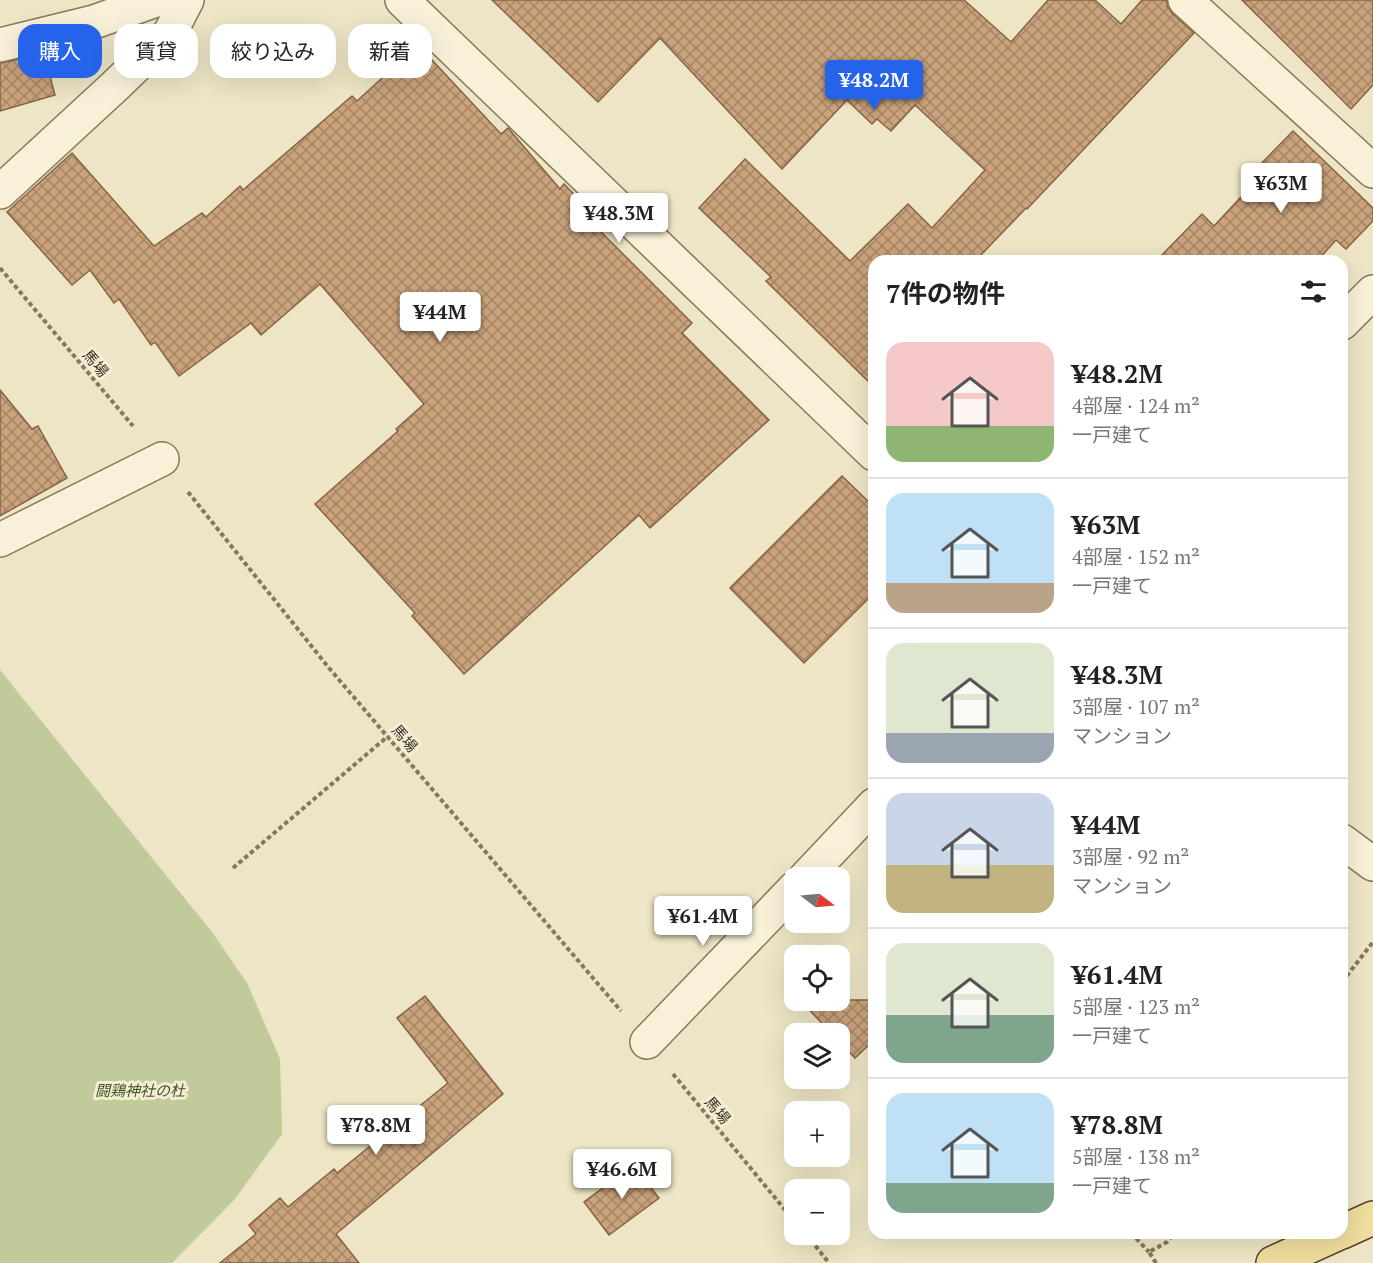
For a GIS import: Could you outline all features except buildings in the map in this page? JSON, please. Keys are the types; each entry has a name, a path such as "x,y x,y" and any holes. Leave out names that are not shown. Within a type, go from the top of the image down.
{"main road":[{"path":"1348,1229 1373,1218"},
{"path":"1273,1263 1326,1239"}],"street":[{"path":"0,45 94,22 156,0"},
{"path":"0,192 170,33 187,0"},
{"path":"402,0 868,448"},
{"path":"1185,0 1373,171"},
{"path":"1348,317 1373,291"},
{"path":"0,540 162,459"},
{"path":"815,867 868,811"},
{"path":"1348,845 1373,864"},
{"path":"647,1042 784,899"}],"path":[{"name":"馬場","path":"0,268 162,459 329,668 647,1042 784,1209"},
{"path":"233,868 387,736"},
{"path":"1348,974 1373,942"},
{"path":"1137,1239 1156,1263"},
{"path":"1149,1252 1169,1239"},
{"path":"815,1245 829,1263"}],"green space":[{"name":"闘鶏神社の杜","path":"0,670 212,932 247,983 280,1059 282,1134 235,1199 172,1263 0,1263"}]}
